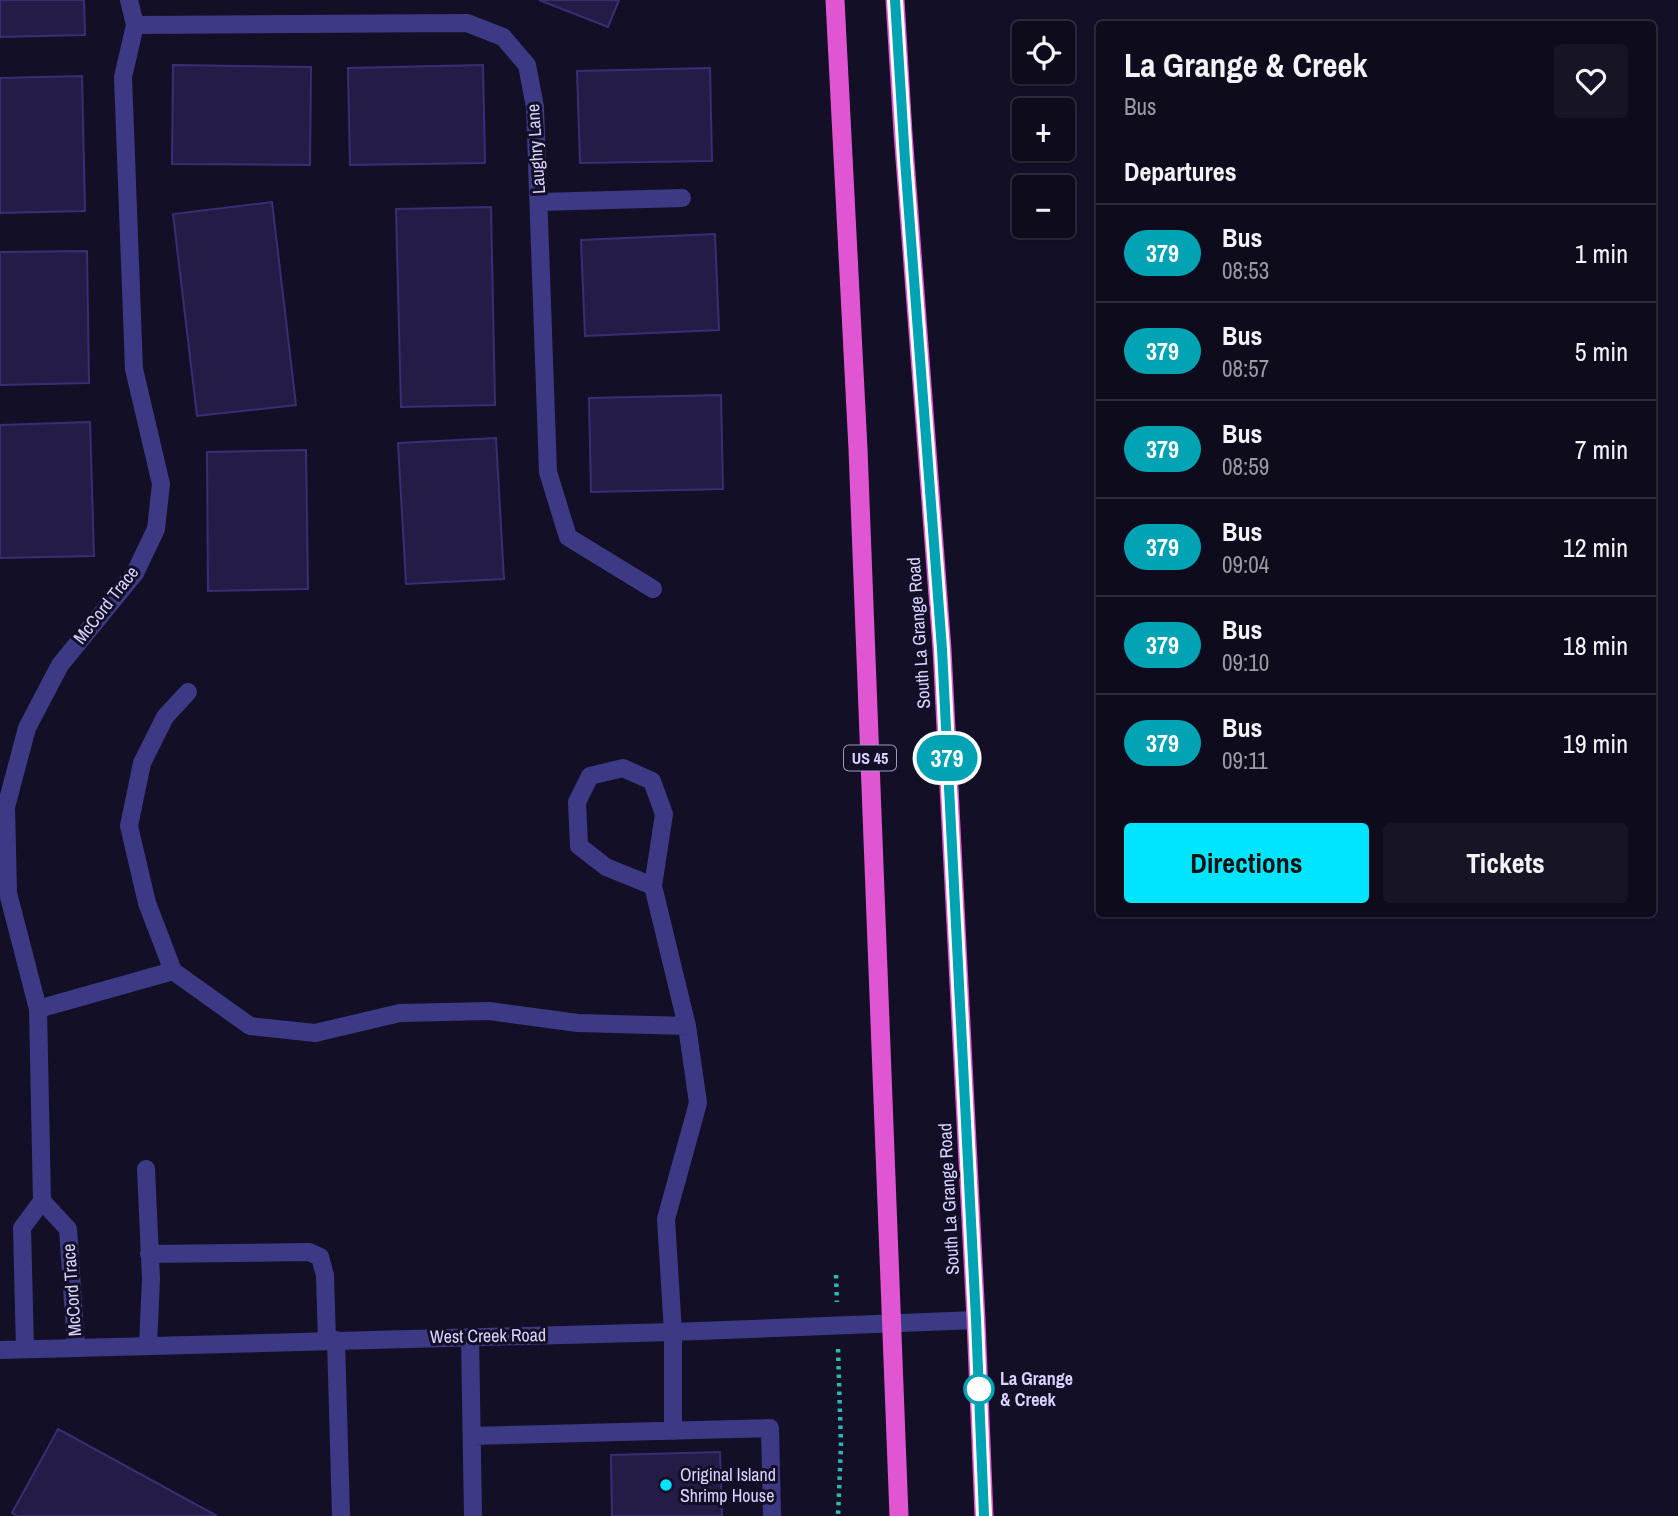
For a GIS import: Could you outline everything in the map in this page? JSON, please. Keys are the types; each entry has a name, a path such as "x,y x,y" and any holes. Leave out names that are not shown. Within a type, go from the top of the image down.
{"highway":[{"name":"US 45","path":"835,0 858,449 899,1516"},
{"name":"South La Grange Road","path":"895,0 942,649 984,1516"}],"street":[{"name":"McCord Trace","path":"76,1348 68,1228 42,1201 38,1009 8,893 6,807 26,728 60,665 135,573 156,529 161,484 134,369 123,77 135,26 129,0"},
{"name":"Laughry Lane","path":"135,26 467,23 503,37 527,65 535,107 548,472 568,537 653,589"},
{"path":"540,202 682,198"},
{"path":"188,692 165,717 142,763 129,826 147,903 173,971 250,1026 315,1033 400,1013 489,1011 578,1023 687,1026"},
{"path":"653,886 606,867 579,846 577,802 590,776 623,768 652,780 664,814 653,886 687,1026 698,1103 666,1219 673,1332 673,1431"},
{"path":"38,1009 173,971"},
{"path":"146,1168 151,1279 148,1345"},
{"path":"24,1349 22,1227 42,1201"},
{"path":"149,1254 309,1252 320,1257 325,1275 331,1341 341,1516"},
{"name":"West Creek Road","path":"0,1350 673,1332 976,1320"},
{"path":"470,1337 473,1516"},
{"path":"472,1436 770,1429 772,1516"}],"path":[{"path":"838,1377 841,1445 838,1516"}],"building":[{"path":"0,0 84,0 85,35 0,37"},
{"path":"539,0 619,0 608,27"},
{"path":"173,65 311,67 310,165 172,164"},
{"path":"483,65 485,163 350,165 348,68"},
{"path":"710,68 712,161 580,163 577,71"},
{"path":"82,76 85,211 0,213 0,78"},
{"path":"272,202 296,405 197,416 173,214"},
{"path":"491,207 495,405 401,407 396,209"},
{"path":"715,234 719,330 585,336 581,240"},
{"path":"87,251 89,383 0,385 0,252"},
{"path":"721,395 723,489 591,492 589,398"},
{"path":"90,422 94,556 0,558 0,425"},
{"path":"496,438 504,579 406,584 398,443"},
{"path":"306,450 308,589 208,591 207,452"},
{"path":"58,1429 217,1516 17,1516 12,1513"},
{"name":"Original Island Shrimp House","path":"720,1452 722,1516 612,1516 611,1455"}],"bus line":[{"name":"379","path":"895,0 942,649 984,1516"}],"place":[{"name":"La Grange & Creek","path":"979,1389"},
{"name":"Original Island Shrimp House","path":"666,1485"}]}
